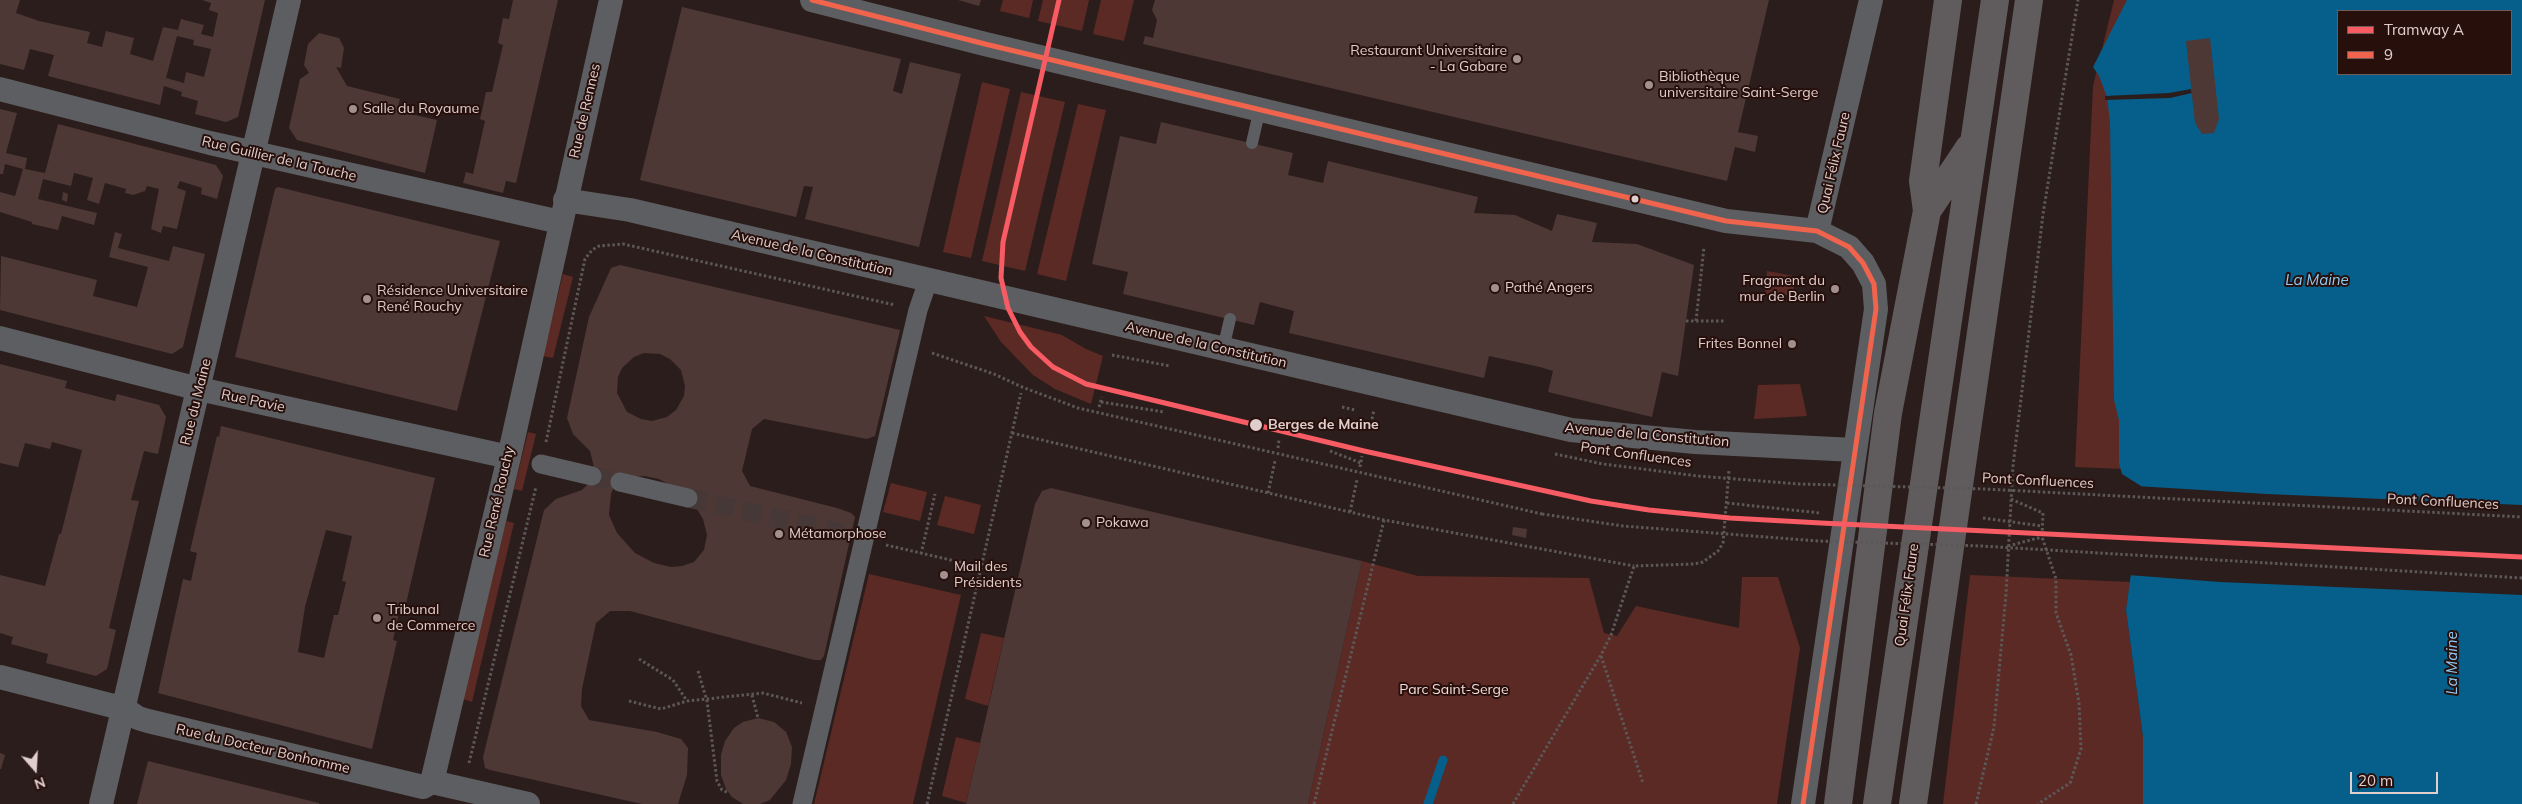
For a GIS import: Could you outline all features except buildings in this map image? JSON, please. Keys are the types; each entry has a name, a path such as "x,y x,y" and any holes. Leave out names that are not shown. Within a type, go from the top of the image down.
{"highway":[{"path":"1838,804 1888,413 1927,211 1922,181 1948,0"},
{"name":"Quai Félix Faure","path":"1876,804 1973,142 1996,0"},
{"path":"1913,804 2029,0"},
{"path":"1927,211 1973,142"}],"street":[{"name":"Rue du Maine","path":"102,804 289,0"},
{"name":"Rue de Rennes","path":"562,211 611,0"},
{"path":"812,0 994,46 1260,108 1726,221 1817,231"},
{"name":"Quai Félix Faure","path":"1803,804 1876,308 1874,284 1863,263 1849,247 1817,231 1871,0"},
{"name":"Rue Guillier de la Touche","path":"0,90 253,153 513,213 562,211"},
{"name":"Avenue de la Constitution","path":"562,211 630,210 1571,430 1695,442 1854,450"},
{"name":"Rue René Rouchy","path":"425,791 508,457 562,211"},
{"path":"802,804 824,709 858,537 918,310 928,281"},
{"name":"Rue Pavie","path":"0,338 199,389 508,457"},
{"path":"541,464 592,476"},
{"path":"620,482 688,498"},
{"name":"Rue du Docteur Bonhomme","path":"0,677 125,709 138,718 148,721 425,791 462,789 528,804"}],"lane":[{"path":"1252,143 1260,108"},
{"path":"1223,349 1230,319"}],"path":[{"path":"1976,804 1994,727 2011,499 2043,214 2078,0"},
{"path":"462,789 541,464 585,259 592,250 599,246 623,244 918,310"},
{"path":"1696,321 1704,247"},
{"path":"1686,320 1725,321"},
{"path":"924,351 994,374 1022,387 1078,408 1542,514 1623,526 1818,541 1991,547 2522,578"},
{"path":"1112,355 1174,367"},
{"path":"927,804 1021,393"},
{"path":"1100,406 1102,397"},
{"path":"1100,402 1164,412"},
{"path":"1012,433 1384,520 1634,566 1694,564 1711,558 1723,543 1729,463"},
{"path":"1278,448 1279,439"},
{"path":"1330,451 1360,465 1362,456"},
{"name":"Pont Confluences","path":"1555,454 1603,464 1799,484 1985,489 2522,517"},
{"path":"1268,493 1275,461"},
{"path":"1350,512 1357,480"},
{"path":"921,554 935,494"},
{"path":"2011,499 2043,512 2042,537 2056,580 2056,613 2071,655 2079,703 2081,749 2070,783 2038,804"},
{"path":"1727,503 1823,514"},
{"path":"1983,518 2042,526"},
{"path":"1314,804 1384,520"},
{"path":"858,537 921,554 981,567"},
{"path":"2008,546 2042,537"},
{"path":"1513,804 1601,656 1611,635 1634,566"},
{"path":"1601,656 1643,783"},
{"path":"639,660 673,680 687,701"},
{"path":"698,671 707,701 717,781 722,790 729,793"},
{"path":"629,701 661,709 687,701 707,701 762,693 824,709"},
{"path":"752,695 758,718"}],"green space":[{"path":"1003,0 1033,0 1029,18 1000,11"},
{"path":"1043,0 1089,0 1082,31 1038,21"},
{"path":"1101,0 1134,0 1124,41 1093,34"},
{"path":"2114,0 2153,0 2194,472 2075,467 2093,86"},
{"path":"982,82 1010,89 971,258 943,252"},
{"path":"1021,92 1065,102 1025,271 982,261"},
{"path":"1078,104 1106,110 1066,281 1037,274"},
{"path":"1767,271 1794,276 1794,295 1765,294"},
{"path":"563,274 573,277 553,358 543,356"},
{"path":"984,316 1062,335 1086,349 1103,356 1091,404 1055,389 1033,375 1001,342"},
{"path":"1800,384 1807,416 1754,419 1758,385"},
{"path":"528,432 536,434 522,491 514,489"},
{"path":"891,483 927,492 920,521 883,512"},
{"path":"945,496 981,505 974,534 937,525"},
{"path":"506,521 514,523 472,702 463,699"},
{"name":"Parc Saint-Serge","path":"1362,561 1418,576 1589,578 1604,633 1617,636 1636,606 1739,628 1742,577 1778,577 1800,648 1777,804 1308,804"},
{"path":"869,574 961,595 913,804 814,804"},
{"path":"1970,575 2130,582 2126,610 2143,737 2143,804 1943,804"},
{"path":"981,633 1004,638 988,706 965,699"},
{"path":"956,737 980,743 966,803 942,796"}],"water":[{"name":"La Maine","path":"2127,0 2522,0 2522,804 2143,804 2143,737 2126,610 2142,492 2141,486 2122,474 2119,463 2119,420 2114,400 2110,122 2107,97 2099,76 2093,67"}],"pier":[{"path":"2191,89 2192,93 2170,98 2105,100 2105,96 2169,93"},
{"path":"2136,486 2267,494 2522,505 2522,595 2220,582 2128,575 2139,492"}],"waterway":[{"path":"1428,804 1443,760"}],"tunnel":[{"path":"592,476 620,482"},
{"path":"688,498 852,535"}],"tram line":[{"name":"A","path":"1059,0 1003,242 1001,278 1008,308 1020,332 1031,347 1053,367 1086,384 1364,451 1591,501 1649,510 1730,518 1821,523 2522,557"}],"transit line":[{"name":"9","path":"812,0 985,44 1726,221 1817,231 1849,247 1863,263 1874,284 1876,309 1803,804"}],"place":[{"name":"Restaurant Universitaire - La Gabare","path":"1517,59"},
{"name":"Bibliothèque universitaire Saint-Serge","path":"1649,85"},
{"name":"Salle du Royaume","path":"353,109"},
{"name":"Pathé Angers","path":"1495,288"},
{"name":"Fragment du mur de Berlin","path":"1835,289"},
{"name":"Résidence Universitaire René Rouchy","path":"367,299"},
{"name":"Frites Bonnel","path":"1792,344"},
{"name":"Berges de Maine","path":"1256,425"},
{"name":"Pokawa","path":"1086,523"},
{"name":"Métamorphose","path":"779,534"},
{"name":"Mail des Présidents","path":"944,575"},
{"name":"Tribunal de Commerce","path":"377,618"}]}
